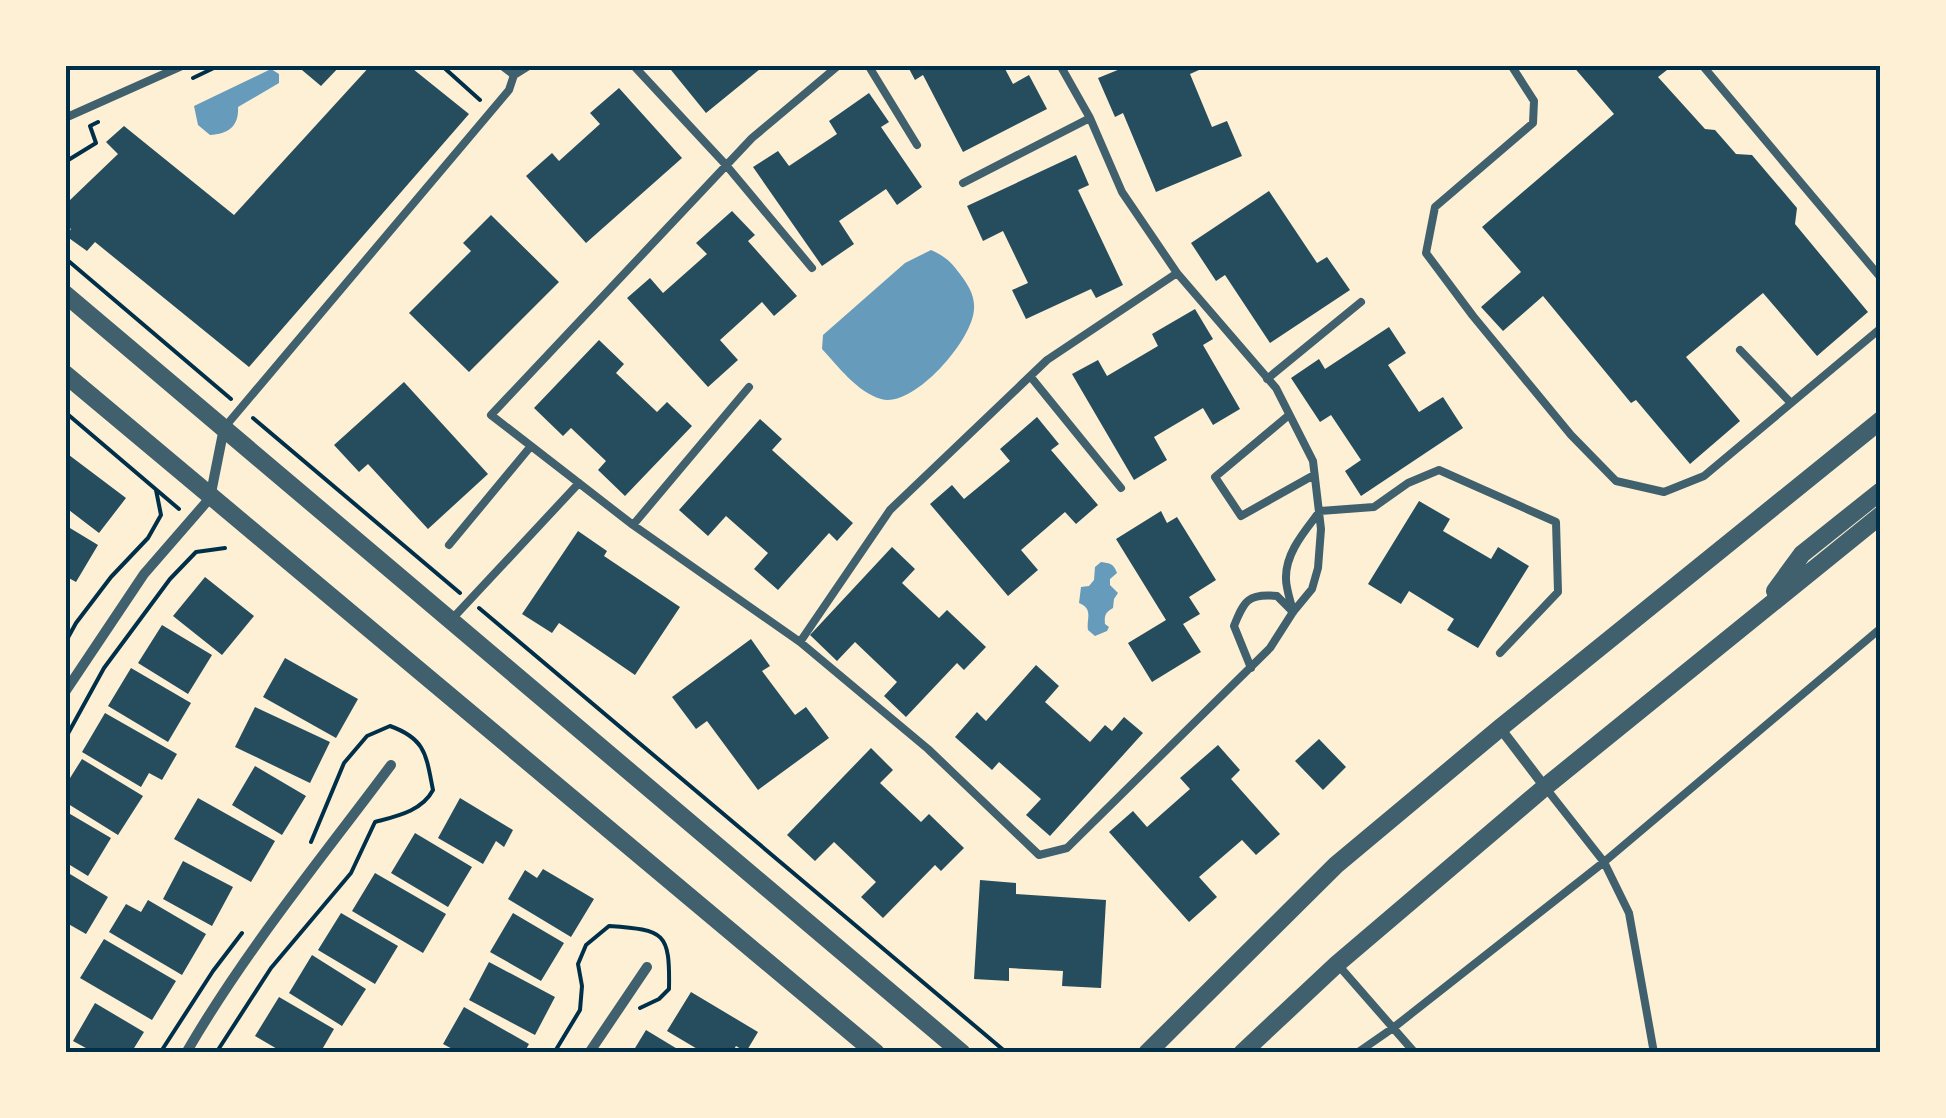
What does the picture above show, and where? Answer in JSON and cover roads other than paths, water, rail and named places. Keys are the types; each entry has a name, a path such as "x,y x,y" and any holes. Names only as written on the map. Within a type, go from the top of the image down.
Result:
{"street":[{"path":"65,294 962,1053"},
{"path":"65,374 876,1053"},
{"path":"1148,1053 1336,865 1881,420"},
{"path":"65,692 144,574 210,498 224,428"},
{"path":"1760,612 1802,554 1881,490"},
{"path":"1242,1053 1337,964 1545,787 1881,515"},
{"path":"1500,728 1545,787"},
{"path":"186,1053 269,928 390,765"},
{"path":"588,1053 647,966"}],"lane":[{"path":"65,118 184,65"},
{"path":"502,65 514,76"},
{"path":"224,428 509,90 514,76 530,65"},
{"path":"633,65 726,165 812,268"},
{"path":"839,65 752,138 491,415 633,525 800,642 928,749 1039,856 1067,848 1270,648 1312,589 1321,548 1312,462 1276,388 1177,273 1122,192 1090,118 1060,65"},
{"path":"868,65 917,145"},
{"path":"1511,65 1534,101 1532,124 1435,207 1426,253 1571,435 1616,481 1664,492 1704,476 1881,328"},
{"path":"1702,65 1881,278"},
{"path":"963,183 1090,118"},
{"path":"800,642 890,510 1047,360 1177,273"},
{"path":"1268,379 1361,302"},
{"path":"1740,350 1791,403"},
{"path":"1030,376 1122,488"},
{"path":"633,525 749,387"},
{"path":"1289,415 1215,477 1241,516 1314,475"},
{"path":"450,546 531,446"},
{"path":"1293,612 1286,577 1296,542 1320,511 1374,508 1408,483 1439,470 1556,522 1558,592 1500,654"},
{"path":"451,620 579,483"},
{"path":"1251,668 1234,626 1243,603 1260,594 1276,596 1293,612"},
{"path":"1357,1053 1604,862 1881,628"},
{"path":"1545,787 1604,862 1629,913 1654,1053"},
{"path":"1337,964 1415,1053"}],"water":[{"path":"271,69 279,74 279,83 238,107 232,128 210,135 198,125 194,106"},
{"path":"931,250 951,263 968,286 974,304 971,322 953,354 924,383 894,399 872,396 822,349 823,335 905,263"},
{"path":"1101,562 1116,570 1110,585 1118,593 1113,608 1105,616 1107,631 1095,636 1088,630 1086,608 1079,603 1081,587 1094,580 1095,567"}]}
